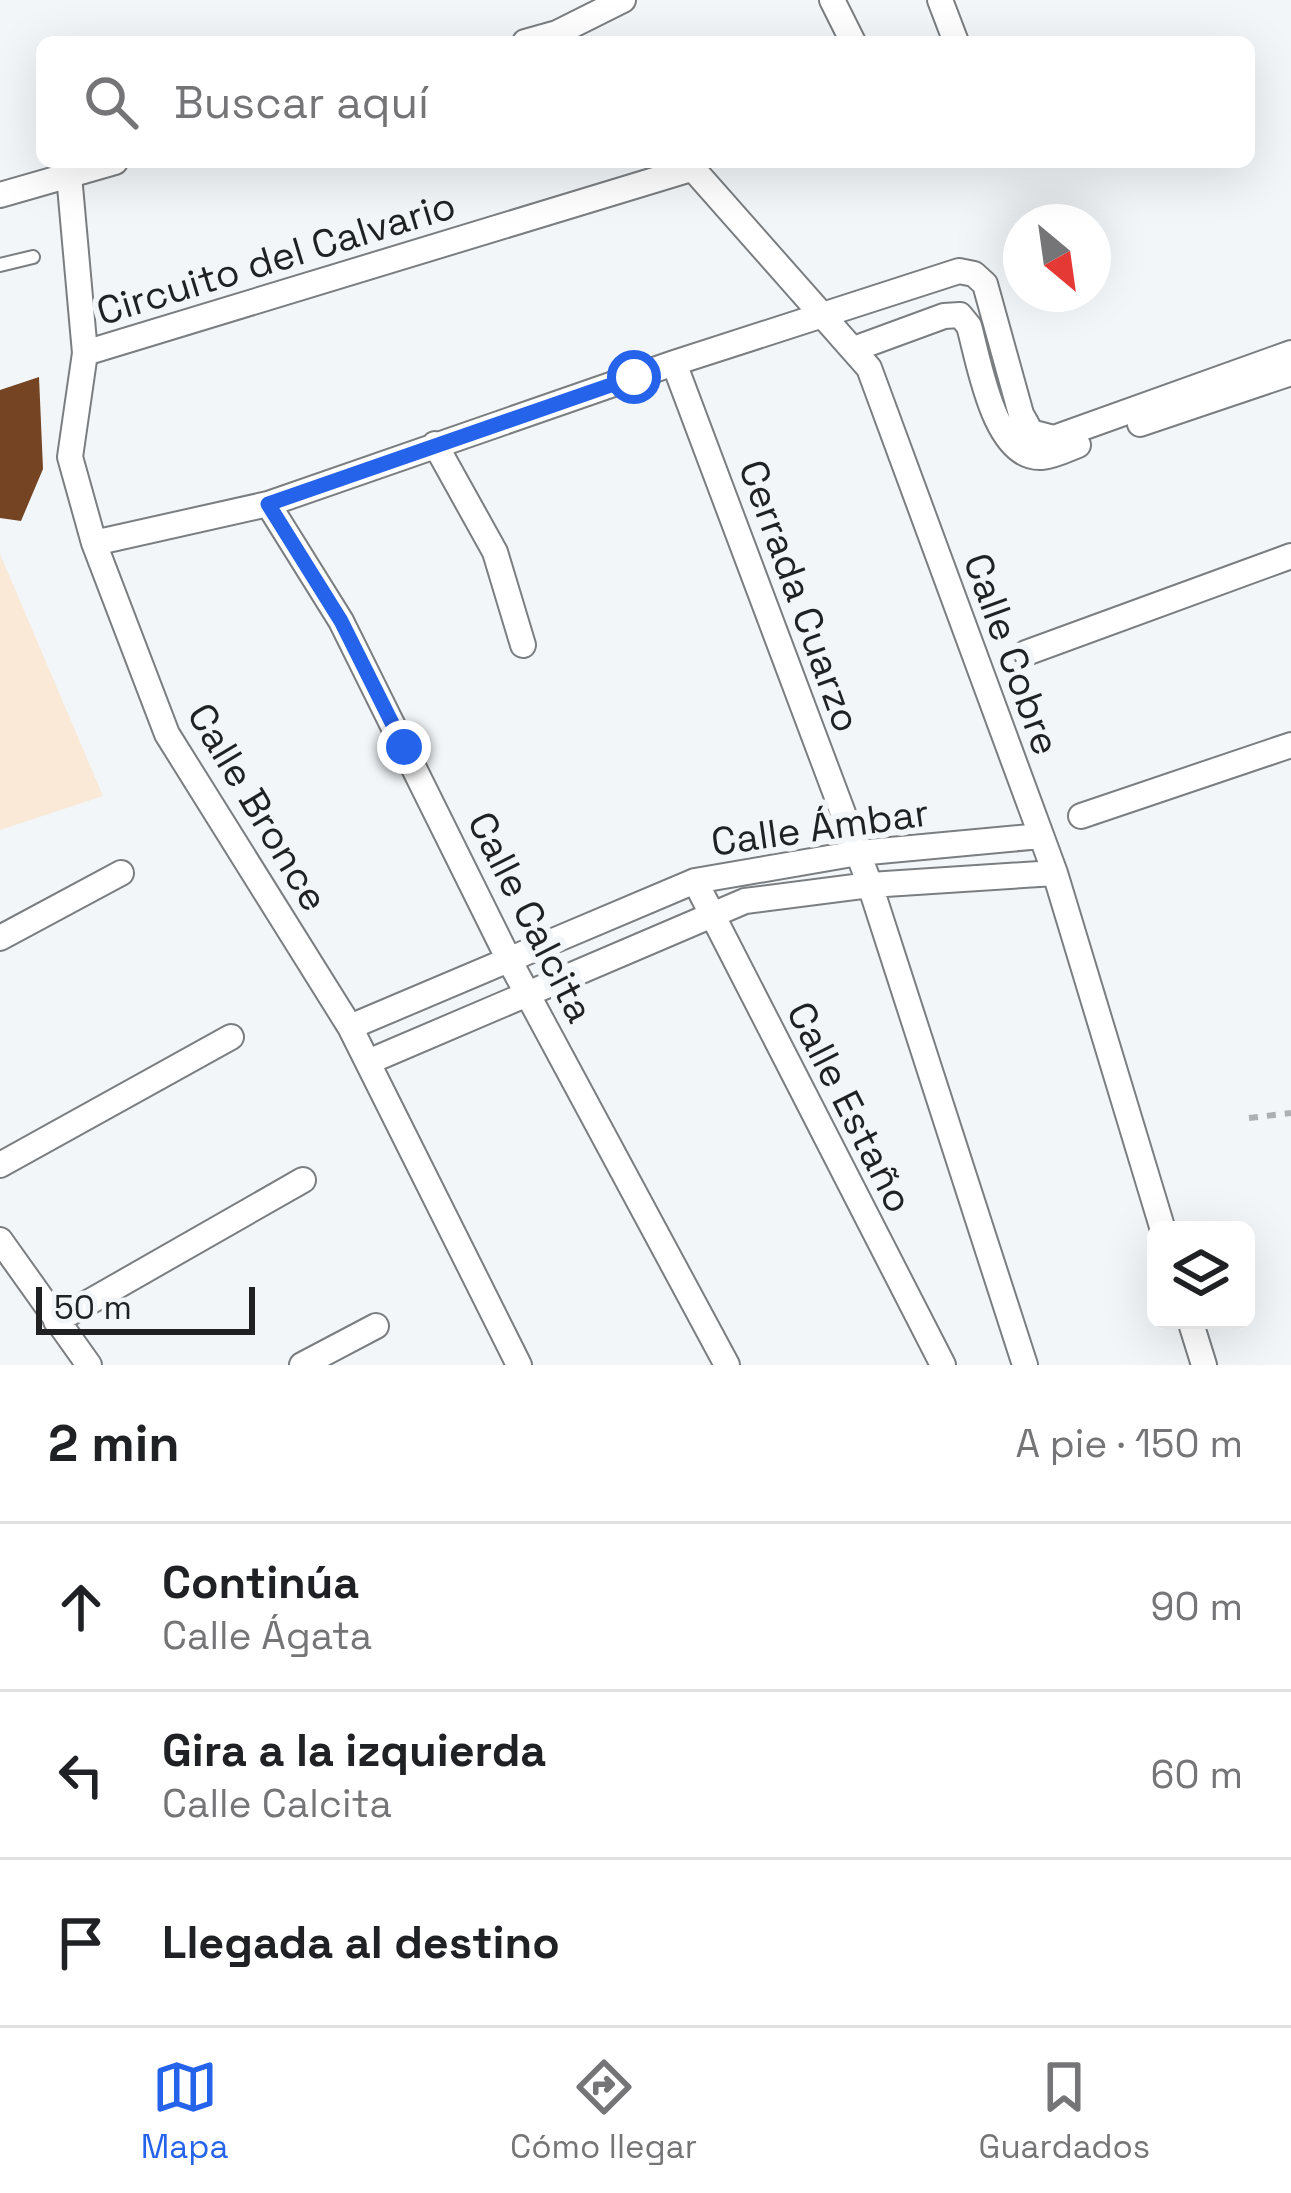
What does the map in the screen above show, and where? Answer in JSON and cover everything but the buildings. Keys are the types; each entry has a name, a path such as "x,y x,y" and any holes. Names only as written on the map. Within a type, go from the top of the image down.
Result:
{"street":[{"path":"564,36 623,0"},
{"path":"832,0 850,36"},
{"path":"940,0 954,36"},
{"path":"0,195 94,168"},
{"name":"Circuito del Calvario","path":"86,353 681,168"},
{"name":"Calle Cobre","path":"694,168 868,368 1055,873 1160,1221"},
{"name":"Calle Bronce","path":"69,175 86,353 70,457 94,543 166,734 350,1028 519,1365"},
{"path":"94,543 268,504 674,363 959,271 974,274 985,284 1022,414 1047,448"},
{"path":"854,349 944,316 960,315 969,326 1001,432 1018,450 1047,448 1291,373"},
{"path":"1047,448 1291,353"},
{"name":"Cerrada Cuarzo","path":"674,363 857,854"},
{"path":"435,444 495,551 523,645"},
{"name":"Calle Calcita","path":"268,504 341,621 508,958 728,1365"},
{"path":"1026,652 1291,556"},
{"path":"1081,816 1291,745"},
{"name":"Calle Ámbar","path":"350,1028 695,881 857,854 1041,836"},
{"name":"Calle Estaño","path":"857,854 1024,1365"},
{"path":"0,938 121,873"},
{"name":"Calle Ámbar","path":"368,1062 745,901 870,885 1055,873"},
{"name":"Calle Estaño","path":"695,881 943,1365"},
{"path":"0,1165 231,1036"},
{"path":"56,1321 303,1180"},
{"path":"0,1240 89,1365"},
{"path":"302,1365 376,1326"},
{"path":"1193,1329 1204,1365"}],"lane":[{"path":"0,265 33,257"}],"path":[{"path":"1249,1118 1291,1113"}],"shaded area":[{"path":"0,554 103,796 0,830"}],"route":[{"path":"404,747 341,621 268,504 634,377"}]}
